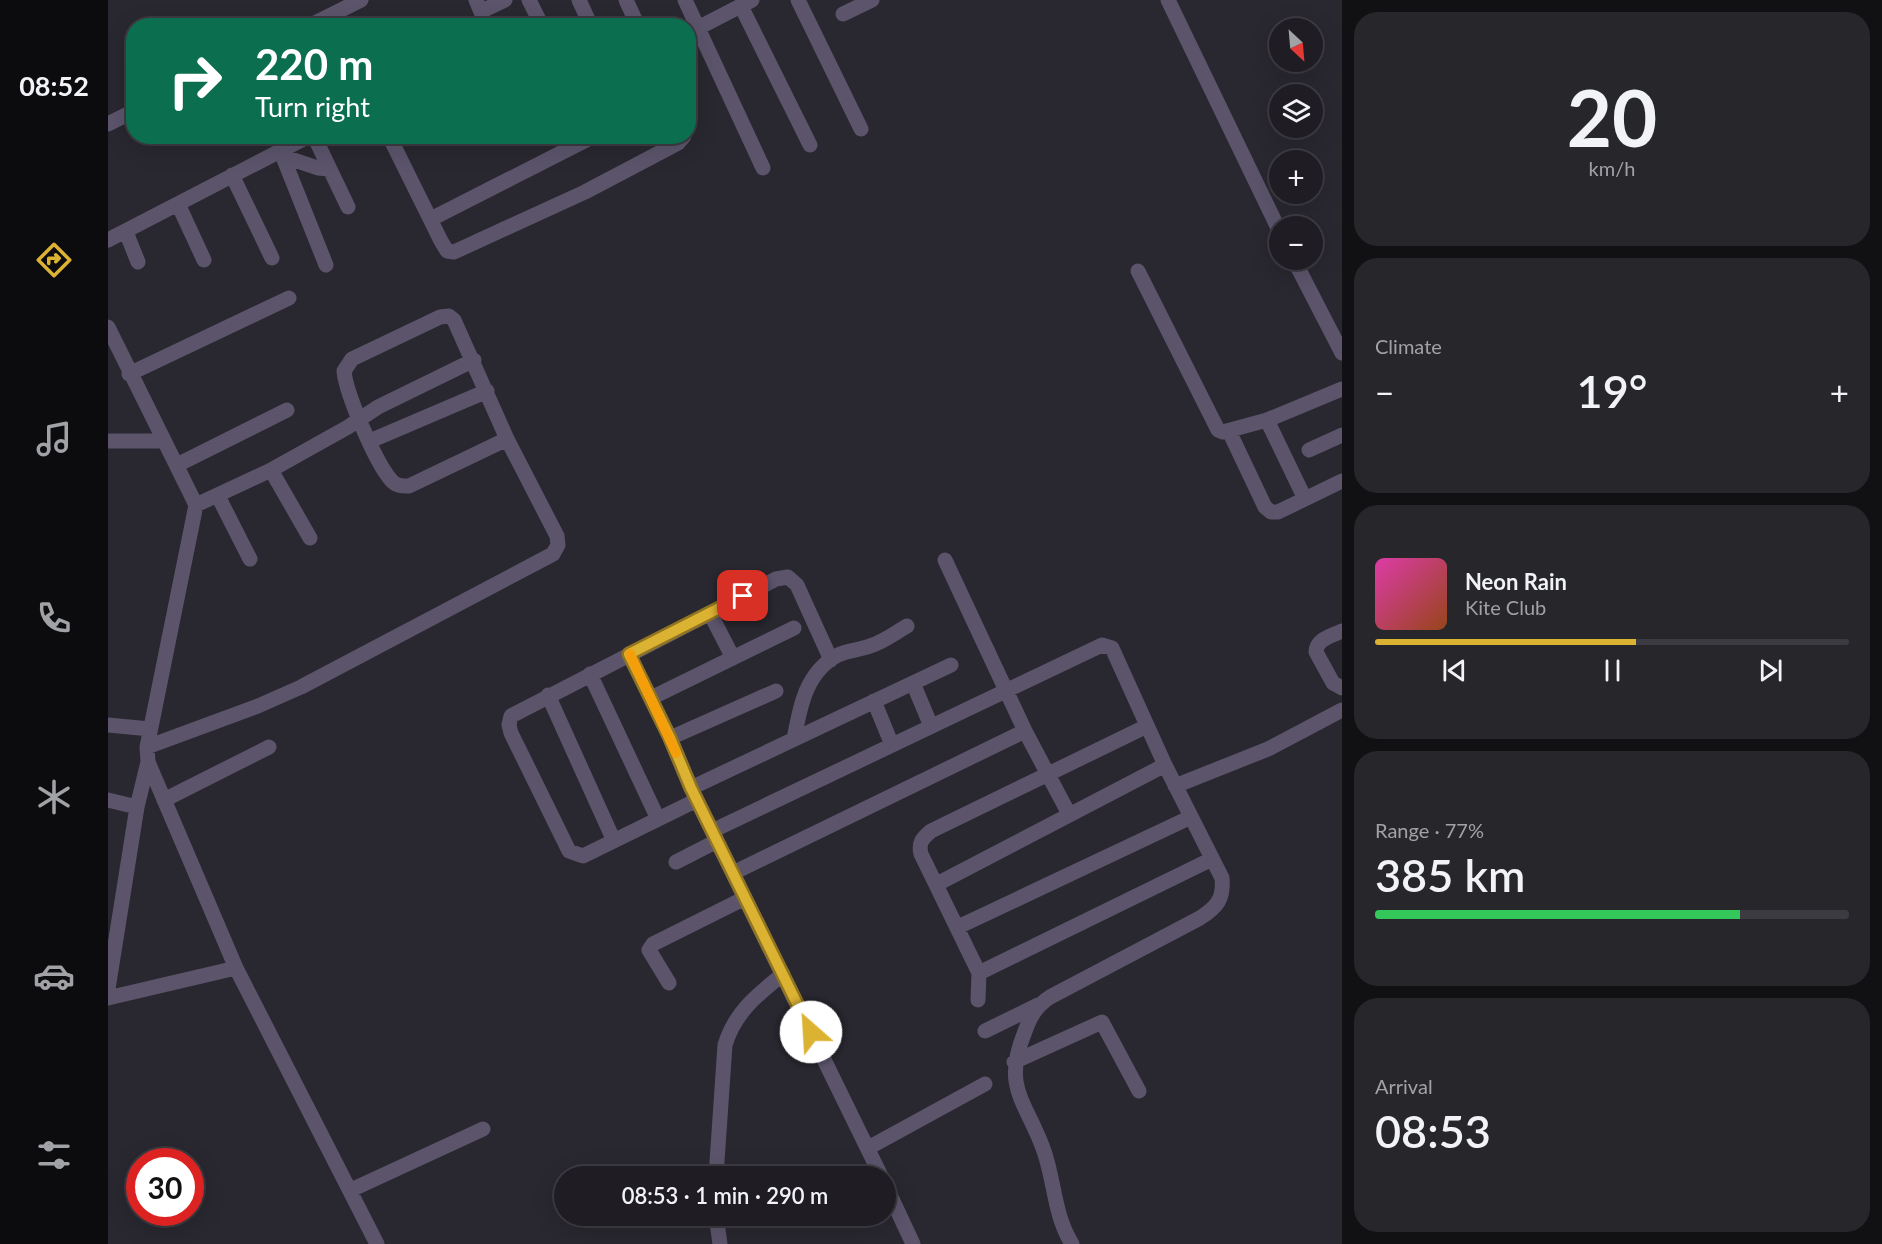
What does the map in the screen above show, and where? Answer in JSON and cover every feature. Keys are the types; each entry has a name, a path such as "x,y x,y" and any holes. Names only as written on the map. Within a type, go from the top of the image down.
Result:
{"street":[{"path":"325,18 361,0"},
{"path":"482,12 505,0"},
{"path":"529,0 538,18"},
{"path":"579,0 587,18"},
{"path":"626,0 634,18"},
{"path":"685,0 692,18"},
{"path":"798,0 861,129"},
{"path":"843,14 872,0"},
{"path":"1168,0 1272,216"},
{"path":"763,168 696,29 747,3 810,146"},
{"path":"108,124 126,115"},
{"path":"108,240 232,175 281,154 289,144"},
{"path":"318,144 348,207"},
{"path":"393,144 447,251 454,252 468,248 585,192 676,144"},
{"path":"431,219 578,144"},
{"path":"281,154 318,168 329,169"},
{"path":"281,154 326,265"},
{"path":"232,175 272,258"},
{"path":"178,204 204,260"},
{"path":"126,232 138,262"},
{"path":"1299,270 1342,353"},
{"path":"1138,271 1218,430 1229,431 1267,420 1342,389"},
{"path":"129,374 289,298"},
{"path":"148,755 301,687 553,554 558,545 557,536 507,439 458,325 449,316 440,317 362,352 352,359 344,371 345,383 370,441 391,480 399,486 408,486 507,439"},
{"path":"108,327 162,441 177,465 196,505 150,729 148,755 137,807 108,989"},
{"path":"196,505 271,470 360,420 378,407 474,360"},
{"path":"370,441 487,391"},
{"path":"177,465 287,410"},
{"path":"1267,420 1305,499"},
{"path":"1229,431 1265,507 1271,512 1278,512 1342,481"},
{"path":"1309,450 1342,435"},
{"path":"108,441 162,441"},
{"path":"271,470 310,538"},
{"path":"218,496 250,559"},
{"path":"945,560 1025,731 1050,774 1069,814"},
{"path":"831,660 797,585 788,577 776,579 511,716 509,724 511,733 569,851 583,856 657,819 694,794 795,739 951,664"},
{"path":"710,613 734,658"},
{"path":"795,739 804,693 812,679 831,660 844,652 878,642 907,626"},
{"path":"651,698 794,628"},
{"path":"1341,693 1316,652 1316,646 1320,641 1342,631"},
{"path":"676,862 715,836 892,745 1102,645 1108,645 1115,654 1175,786 1222,878 1221,899 1214,909 1038,1005 985,1030"},
{"path":"629,654 670,738 694,794 876,1166"},
{"path":"590,674 657,819"},
{"path":"913,683 931,726"},
{"path":"670,738 776,691"},
{"path":"548,696 614,841"},
{"path":"874,701 892,745"},
{"path":"1175,786 1268,748 1342,710"},
{"path":"108,725 150,729"},
{"path":"978,1000 979,973 921,854 919,846 922,839 931,831 1147,726"},
{"path":"733,873 1025,731"},
{"path":"164,800 268,747"},
{"path":"148,755 164,800 236,968 377,1244"},
{"path":"937,884 1165,765"},
{"path":"108,800 137,807"},
{"path":"958,927 1191,818"},
{"path":"979,973 1212,859"},
{"path":"669,983 651,956 650,950 653,944 745,898"},
{"path":"108,998 236,968"},
{"path":"717,1166 725,1044 731,1024 749,1003 783,974"},
{"path":"1038,1005 1030,1017 1014,1062 1016,1087 1044,1151 1058,1214 1071,1244"},
{"path":"1014,1062 1102,1022 1139,1091"},
{"path":"868,1148 985,1084"},
{"path":"351,1190 483,1129"},
{"path":"896,1208 913,1244"},
{"path":"718,1226 720,1244"}],"slow traffic":[{"path":"630,654 676,753"}],"route":[{"path":"743,596 629,654 670,738 691,788 811,1032"}]}
